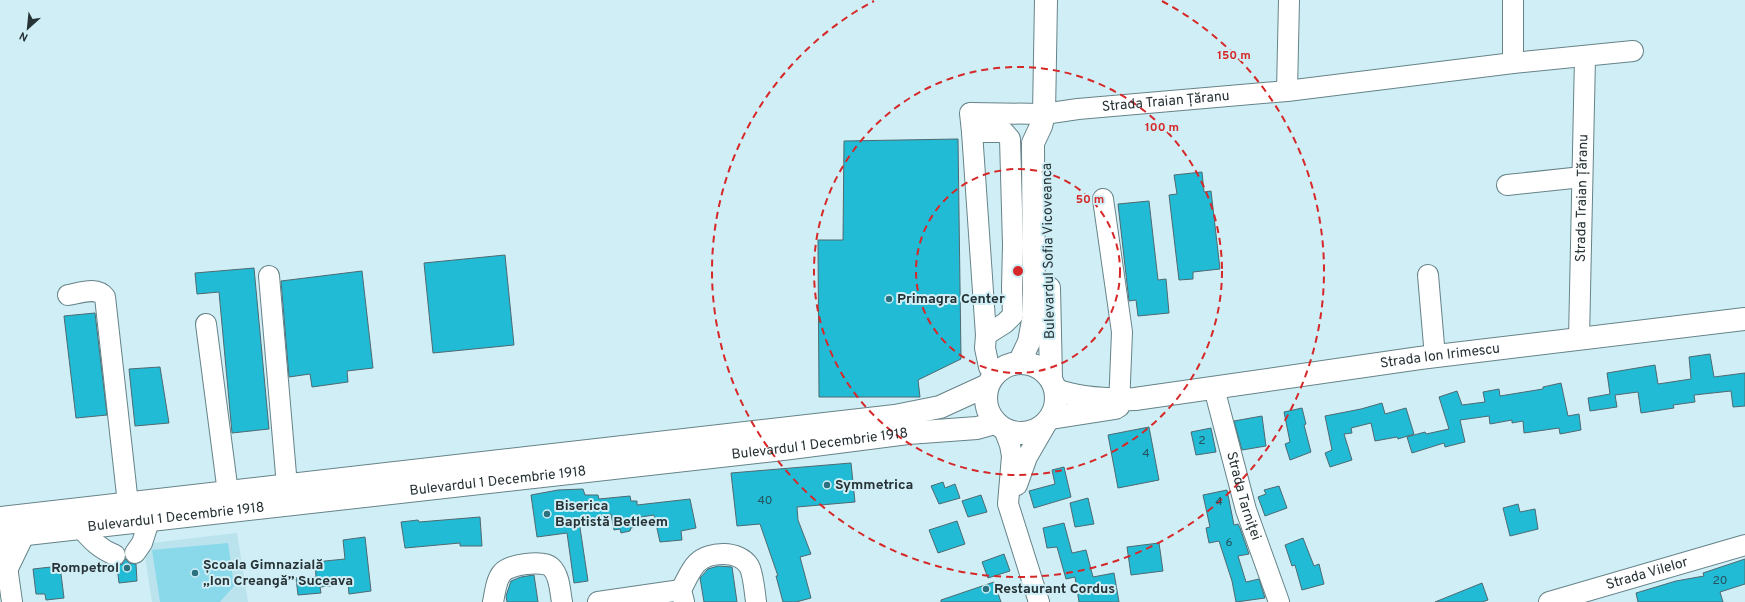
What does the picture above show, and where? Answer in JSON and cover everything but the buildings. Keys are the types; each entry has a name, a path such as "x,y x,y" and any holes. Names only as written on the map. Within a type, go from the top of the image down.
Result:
{"main road":[{"name":"Bulevardul Sofia Vicoveanca","path":"1046,0 1042,120 1048,142 1053,384"},
{"name":"Bulevardul Sofia Vicoveanca","path":"1003,372 1029,342 1034,315 1033,143 1042,120"},
{"name":"Strada Ion Irimescu","path":"1048,422 1124,402 1214,388 1435,356 1745,319"},
{"path":"1031,364 1042,370 1053,384 1057,400 1055,410 1048,422 1034,432 1024,434 1013,433 1000,426 990,415 986,405 986,395 1003,372 1031,364"},
{"name":"Bulevardul 1 Decembrie 1918","path":"5,529 128,504 895,416 940,407 1003,372"},
{"name":"Strada Ion Irimescu","path":"1053,384 1068,394 1124,402"},
{"name":"Bulevardul 1 Decembrie 1918","path":"5,529 81,528 150,521 783,449 908,433 1000,426"},
{"path":"5,529 7,568"}],"street":[{"path":"1287,91 1289,0"},
{"path":"1513,0 1513,63"},
{"name":"Strada Traian Țăranu","path":"972,132 970,113 1042,120 1078,109 1287,91 1513,63 1633,51"},
{"name":"Strada Traian Țăranu","path":"1579,338 1585,57"},
{"path":"986,335 1005,323 1013,315 1010,139 1004,132 972,132 986,335 985,348 989,367 1003,372"},
{"path":"1507,185 1582,177"},
{"path":"1103,198 1122,332 1124,402"},
{"path":"1428,274 1435,356"},
{"path":"269,276 287,486"},
{"path":"68,295 96,290 102,292 105,297 128,504"},
{"path":"206,324 228,493"},
{"name":"Strada Tarniței","path":"1214,388 1246,510 1279,602"},
{"path":"1013,521 1014,499 1019,475 1048,422"},
{"path":"1000,426 1010,445 1012,456 1008,504 1039,602"},
{"path":"81,528 96,546 105,551 125,554 142,543 150,521"},
{"name":"Strada Vilelor","path":"1549,602 1745,545"},
{"path":"598,602 683,596 696,564 704,557 728,554 737,556 745,561 750,567 756,602"},
{"path":"493,602 499,578 508,568 514,566 544,564 551,567 555,572 562,602"},
{"path":"7,568 12,602"}],"shaded area":[{"name":"Școala Gimnazială „Ion Creangă” Suceava","path":"237,533 248,602 152,602 143,544"},
{"name":"Școala Gimnazială „Ion Creangă” Suceava","path":"228,543 234,586 220,602 160,602 152,550"}],"place":[{"name":"Primagra Center","path":"889,299"},
{"name":"Symmetrica","path":"827,485"},
{"name":"Biserica Baptistă Betleem","path":"547,514"},
{"name":"Rompetrol","path":"127,568"},
{"name":"Școala Gimnazială „Ion Creangă” Suceava","path":"195,573"},
{"name":"Restaurant Cordus","path":"986,589"}]}
